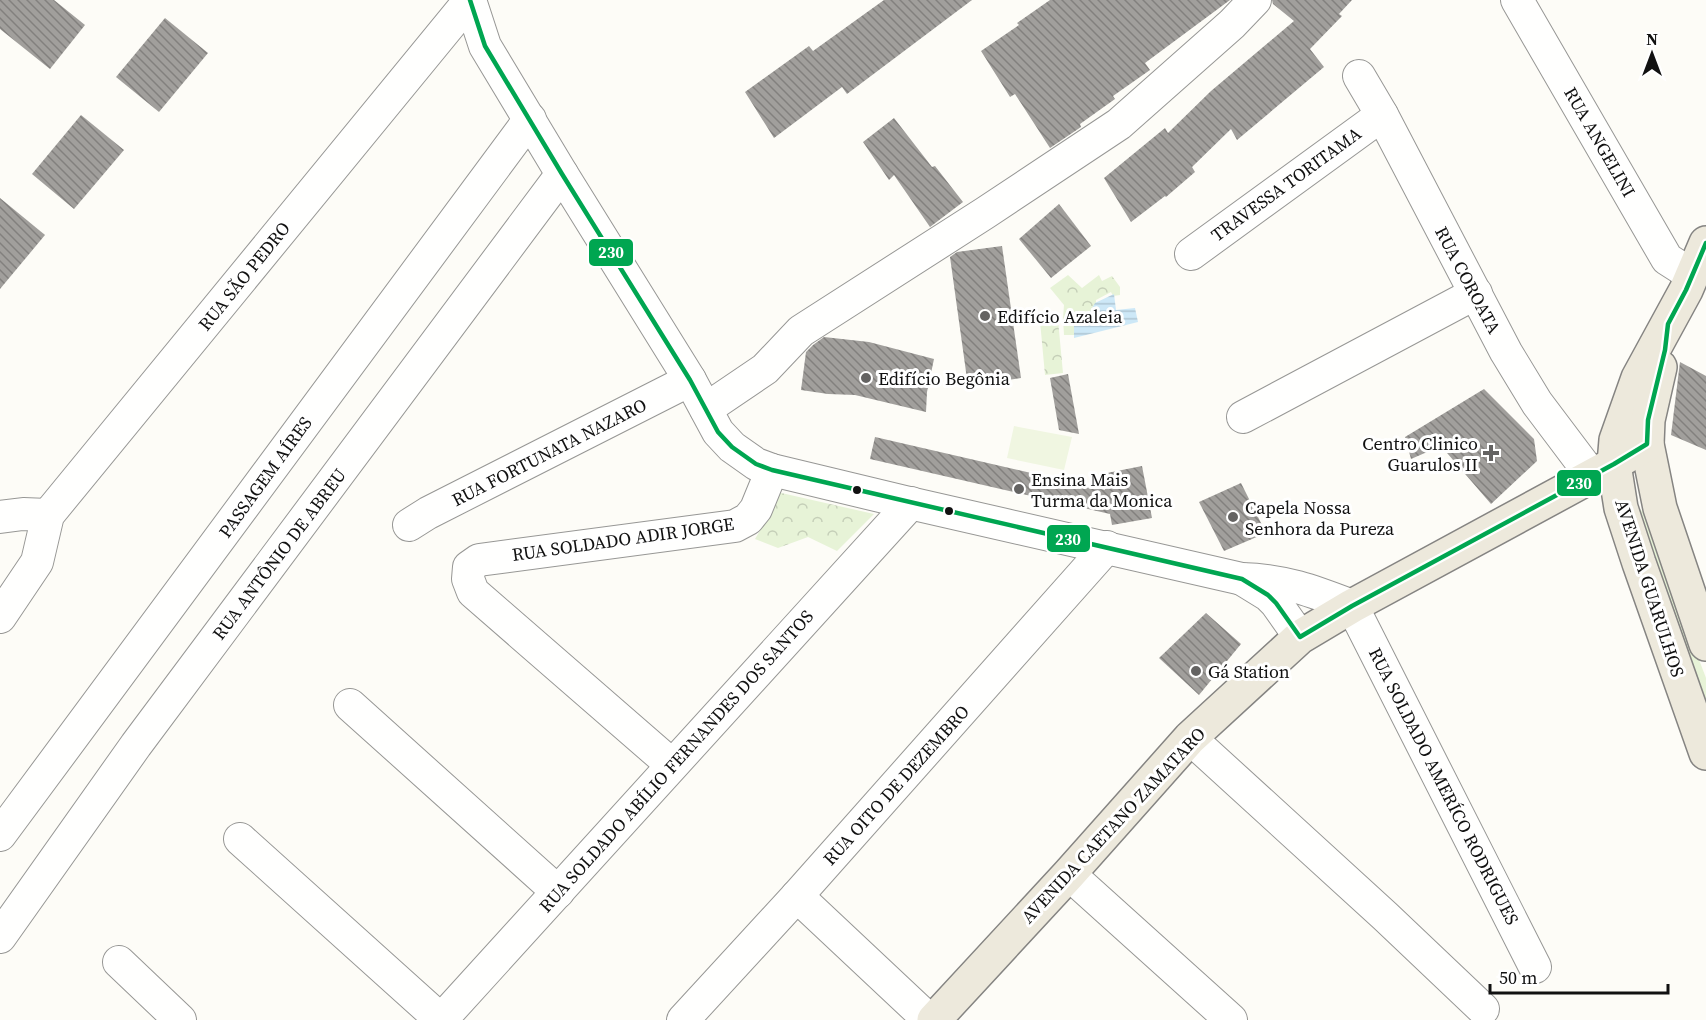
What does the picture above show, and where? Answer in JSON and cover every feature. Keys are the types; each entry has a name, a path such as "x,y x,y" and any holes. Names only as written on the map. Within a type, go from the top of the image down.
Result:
{"main road":[{"name":"AVENIDA GUARULHOS","path":"1706,243 1668,324 1638,378 1603,470 1621,508 1706,753"},
{"name":"AVENIDA GUARULHOS","path":"1668,324 1665,350 1648,420 1647,444 1660,508 1701,601 1706,644"},
{"name":"AVENIDA CAETANO ZAMATARO","path":"934,1020 1191,738 1300,637 1352,606 1647,444"}],"street":[{"path":"470,0 485,46 690,380 718,432 732,447 756,464 772,470 911,503 1242,579 1267,579 1292,585 1352,606"},
{"name":"RUA SÃO PEDRO","path":"48,515 470,0"},
{"path":"705,409 765,369 801,331 1119,124 1232,24 1255,0"},
{"name":"RUA ANGELINI","path":"1517,0 1667,259 1692,275"},
{"name":"RUA COROATA","path":"1359,76 1382,114 1506,352 1537,403 1603,470"},
{"name":"TRAVESSA TORITAMA","path":"1191,254 1382,114"},
{"name":"PASSAGEM AÍRES","path":"0,835 530,119"},
{"name":"RUA ANTÔNIO DE ABREU","path":"0,937 136,745 562,174"},
{"path":"1243,417 1476,293"},
{"name":"RUA FORTUNATA NAZARO","path":"409,525 428,513 690,380"},
{"name":"RUA SOLDADO ADIR JORGE","path":"672,765 473,592 468,579 469,567 479,560 735,526 748,519 756,509 772,470"},
{"name":"RUA SOLDADO ABÍLIO FERNANDES DOS SANTOS","path":"441,1020 911,503"},
{"path":"0,517 23,514 48,515 37,562 0,617"},
{"name":"RUA OITO DE DEZEMBRO","path":"683,1020 797,896 1107,547"},
{"path":"1242,579 1268,595 1300,637"},
{"name":"RUA SOLDADO AMERÍCO RODRIGUES","path":"1352,606 1535,967"},
{"path":"350,705 558,892"},
{"path":"1191,738 1483,1009"},
{"path":"240,838 441,1020"},
{"path":"1069,874 1231,1020"},
{"path":"797,896 929,1020"},
{"path":"119,962 166,1015"}],"green space":[{"path":"1068,275 1082,288 1099,275 1102,281 1112,276 1120,287 1120,295 1113,296 1111,292 1096,300 1096,305 1075,335 1064,335 1064,305 1050,288"},
{"path":"1058,320 1063,373 1045,375 1040,321"},
{"path":"1014,426 1072,437 1064,470 1007,458"},
{"path":"777,492 874,514 837,551 808,537 778,548 755,539 768,517"},
{"path":"1636,509 1643,512 1706,678 1706,707"}],"water":[{"path":"1114,294 1116,310 1135,308 1138,322 1074,338 1074,323 1087,317 1095,303"}],"building":[{"path":"0,0 54,0 85,25 50,69 0,29"},
{"path":"884,0 972,0 847,94 842,87 774,138 745,92 809,46 813,51"},
{"path":"1050,0 1230,0 1145,63 1150,70 1113,96 1115,99 1080,124 1081,127 1050,148 1015,94 1010,97 981,51"},
{"path":"1272,0 1352,0 1339,14 1342,16 1310,49 1324,67 1237,140 1231,129 1192,167 1195,172 1166,197 1131,222 1104,178 1165,128 1168,133 1211,91 1294,21 1273,4"},
{"path":"165,18 208,53 159,112 116,77"},
{"path":"81,115 124,150 74,209 32,174"},
{"path":"894,118 963,202 930,227 894,175 889,180 863,142"},
{"path":"0,198 45,235 0,289"},
{"path":"1059,204 1091,246 1051,278 1019,239"},
{"name":"Edifício Azaleia","path":"1002,246 1021,378 968,386 950,257 957,252"},
{"name":"Edifício Begônia","path":"824,337 869,342 934,359 927,392 926,412 855,395 801,390 806,352"},
{"path":"1680,362 1706,376 1706,450 1671,435"},
{"path":"1068,374 1079,434 1059,430 1050,378"},
{"name":"Centro Clinico Guarulos II","path":"1484,389 1534,439 1537,461 1491,504 1441,446 1411,459 1405,437"},
{"path":"875,437 1105,490 1102,474 1142,466 1152,518 1112,525 1110,514 870,459"},
{"name":"Capela Nossa Senhora da Pureza","path":"1241,483 1266,533 1224,551 1199,502"},
{"name":"Gá Station","path":"1206,613 1241,644 1199,695 1159,658"}],"transit line":[{"name":"230","path":"470,0 485,46 690,380 718,432 732,447 756,464 772,470 1242,579 1268,595 1300,637 1352,606 1647,444 1648,420 1665,350 1668,324 1686,290 1706,243"}],"place":[{"name":"Edifício Azaleia","path":"985,316"},
{"name":"Edifício Begônia","path":"866,378"},
{"name":"Centro Clinico Guarulos II","path":"1491,453"},
{"name":"Ensina Mais Turma da Monica","path":"1019,489"},
{"name":"Capela Nossa Senhora da Pureza","path":"1233,517"},
{"name":"Gá Station","path":"1196,671"}]}
